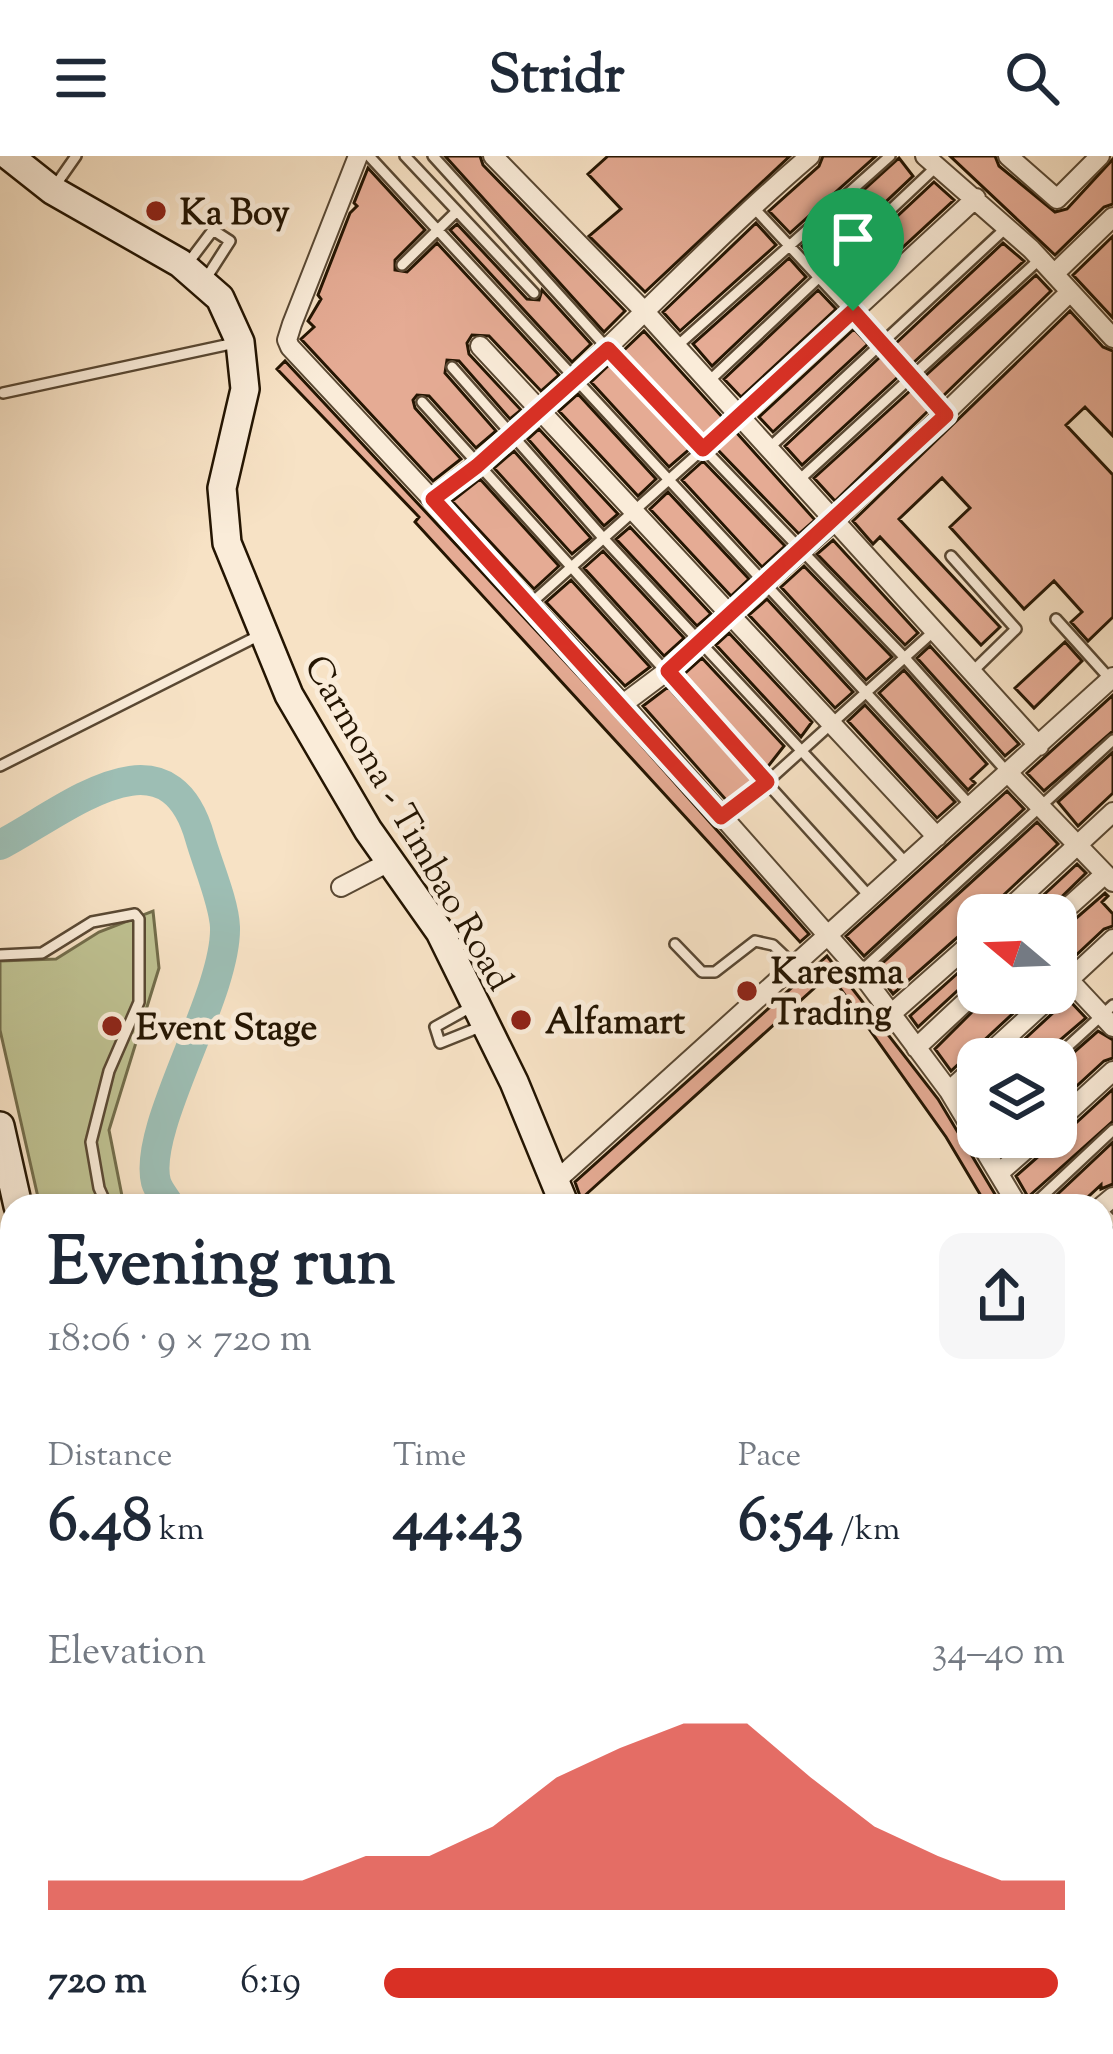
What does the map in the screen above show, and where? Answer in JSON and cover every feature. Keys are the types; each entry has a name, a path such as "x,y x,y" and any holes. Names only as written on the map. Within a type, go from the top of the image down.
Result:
{"main road":[{"name":"Carmona - Timbao Road","path":"8,156 52,190 194,275 220,298 240,342 245,389 222,488 227,543 289,695 368,830 440,932 561,1193"},
{"path":"0,1126 15,1194"}],"street":[{"path":"358,156 287,340 622,704 860,972 957,1102"},
{"path":"493,156 646,314 1039,746"},
{"path":"433,499 542,409 646,314 752,206 811,156"},
{"path":"1008,156 1058,199 1100,156"},
{"path":"931,161 1007,227 1113,338"},
{"path":"740,416 976,199"},
{"path":"1047,267 1113,217"},
{"path":"622,704 668,671 835,520 1070,292"},
{"path":"480,346 937,837"},
{"path":"561,1193 793,964 1112,678"},
{"path":"1008,773 1109,878 1077,903"},
{"path":"1025,894 1113,812"},
{"path":"341,887 393,860"},
{"path":"1077,972 1113,939"},
{"path":"891,1014 957,956"},
{"path":"1077,998 1110,1016"},
{"path":"916,1048 957,1010"},
{"path":"1007,1038 1032,1014"},
{"path":"1077,1104 1113,1071"},
{"path":"949,1091 957,1084"},
{"path":"991,1158 1011,1194"},
{"path":"999,1173 1016,1158"}],"lane":[{"path":"52,190 76,156"},
{"path":"369,156 971,806"},
{"path":"405,156 534,292"},
{"path":"433,156 1008,773"},
{"path":"676,347 890,156"},
{"path":"708,382 931,161"},
{"path":"752,206 946,415"},
{"path":"402,265 456,212"},
{"path":"769,448 1007,227"},
{"path":"213,230 230,241 194,275 213,230"},
{"path":"798,481 912,376 1047,267"},
{"path":"3,392 240,342"},
{"path":"452,367 605,540 907,864"},
{"path":"422,402 871,897"},
{"path":"529,605 740,416"},
{"path":"952,556 1015,624 1013,634 972,671"},
{"path":"1056,619 1112,678"},
{"path":"721,817 767,782 935,631"},
{"path":"0,766 262,634"},
{"path":"860,972 1113,740"},
{"path":"0,955 43,953 100,919 138,916 142,942 139,1002 109,1071 91,1142 102,1194"},
{"path":"674,944 710,974 755,941 773,945 793,964"},
{"path":"481,1014 440,1043 435,1027 481,1014"},
{"path":"1077,1041 1110,1016"},
{"path":"1045,1194 1113,1130"}],"green space":[{"path":"153,911 159,968 109,1130 122,1194 37,1194 0,1030 0,961 56,959 99,932"}],"building":[{"path":"445,156 480,156 483,165 625,311 604,332"},
{"path":"608,156 790,156 645,292 589,236 621,209 588,174"},
{"path":"823,156 876,156 790,233 769,211 819,166"},
{"path":"950,156 995,156 999,166 1055,212 1067,209 1113,159 1113,204 1104,207 1055,255"},
{"path":"899,158 913,176 819,265 802,246"},
{"path":"368,168 425,230 395,260 395,270 407,272 437,243 559,375 541,391 489,336 472,335 467,343 469,354 521,410 510,419 459,361 447,360 445,373 496,431 476,448 429,396 417,395 415,408 461,459 433,481 301,339 314,327 308,321 321,299 318,295 350,213 357,206 354,203"},
{"path":"934,182 954,200 849,297 831,278"},
{"path":"756,223 776,245 680,331 663,312"},
{"path":"457,224 527,299 539,300 542,290 591,344 572,362 450,230"},
{"path":"1113,236 1113,318 1073,275"},
{"path":"1003,243 1024,261 912,364 894,345"},
{"path":"789,258 806,277 712,366 693,344"},
{"path":"1036,275 1051,291 942,397 924,377"},
{"path":"818,290 836,309 741,397 724,379"},
{"path":"1070,311 1103,347 1113,351 1113,436 1085,407 1066,425 1113,475 1113,617 1088,641 1071,622 1082,612 1054,581 1024,609 950,527 970,508 942,478 899,519 1000,627 981,645 880,537 873,544 853,521"},
{"path":"854,329 868,344 773,432 759,417"},
{"path":"644,331 724,419 704,436 623,351"},
{"path":"880,357 899,376 802,465 785,446"},
{"path":"285,361 613,713 809,934 800,942 415,522 419,517 277,369"},
{"path":"610,364 691,448 669,467 591,382"},
{"path":"911,390 930,409 835,501 814,478"},
{"path":"578,394 656,479 638,496 559,411"},
{"path":"539,429 618,514 604,526 528,439"},
{"path":"736,432 815,520 799,534 717,449"},
{"path":"514,451 591,538 572,554 494,468"},
{"path":"703,461 785,546 762,567 682,480"},
{"path":"480,479 559,566 534,589 452,501"},
{"path":"668,492 749,579 731,596 650,509"},
{"path":"630,527 711,614 697,626 616,539"},
{"path":"833,540 918,633 905,645 817,554"},
{"path":"603,551 684,638 664,656 584,568"},
{"path":"804,566 892,657 866,680 781,587"},
{"path":"571,580 650,667 625,686 546,602"},
{"path":"767,599 853,692 835,708 749,615"},
{"path":"729,633 812,722 801,737 716,645"},
{"path":"1065,642 1082,661 1034,708 1015,688"},
{"path":"930,646 1019,744 1005,756 917,658"},
{"path":"702,658 784,746 766,769 682,676"},
{"path":"904,670 987,764 971,779 975,783 968,790 879,693"},
{"path":"668,687 753,781 727,801 643,706"},
{"path":"1113,695 1113,731 1044,791 1027,773"},
{"path":"865,705 955,802 937,818 848,721"},
{"path":"1113,752 1113,793 1078,826 1058,802"},
{"path":"1007,791 1024,809 864,956 846,936"},
{"path":"1037,822 1058,844 1005,894 958,894"},
{"path":"1077,864 1086,873 1064,894 1045,894"},
{"path":"1105,893 1108,896 1102,902 1113,914 1113,926 1077,954 1077,918"},
{"path":"957,895 957,938 893,994 875,970"},
{"path":"827,956 938,1099 957,1131 957,1156 830,974 587,1194 579,1194 575,1182"},
{"path":"957,974 957,991 918,1027 910,1016"},
{"path":"1077,1008 1086,1018 1063,1038 1026,1038 1052,1014 1077,1014"},
{"path":"970,1014 1012,1014 987,1038 957,1038 957,1065 951,1071 935,1049"},
{"path":"1098,1031 1113,1040 1113,1058 1077,1086 1077,1050"},
{"path":"1113,1089 1113,1121 1077,1153 1077,1122"},
{"path":"1113,1142 1113,1184 1101,1189 1101,1185 1091,1194 1058,1194"},
{"path":"958,1158 973,1158 995,1194 980,1194"},
{"path":"1036,1158 1072,1158 1031,1194 1026,1194 1016,1176"}],"waterway":[{"path":"0,845 112,785 139,780 164,785 185,803 215,882 225,927 213,988 161,1129 155,1158 162,1194"}],"place":[{"name":"Ka Boy","path":"156,211"},
{"name":"Karesma Trading","path":"747,991"},
{"name":"Alfamart","path":"521,1020"},
{"name":"Event Stage","path":"112,1026"}],"route":[{"path":"853,311 946,415 668,671 767,782 721,817 433,499 608,349 703,449 853,311"}]}
